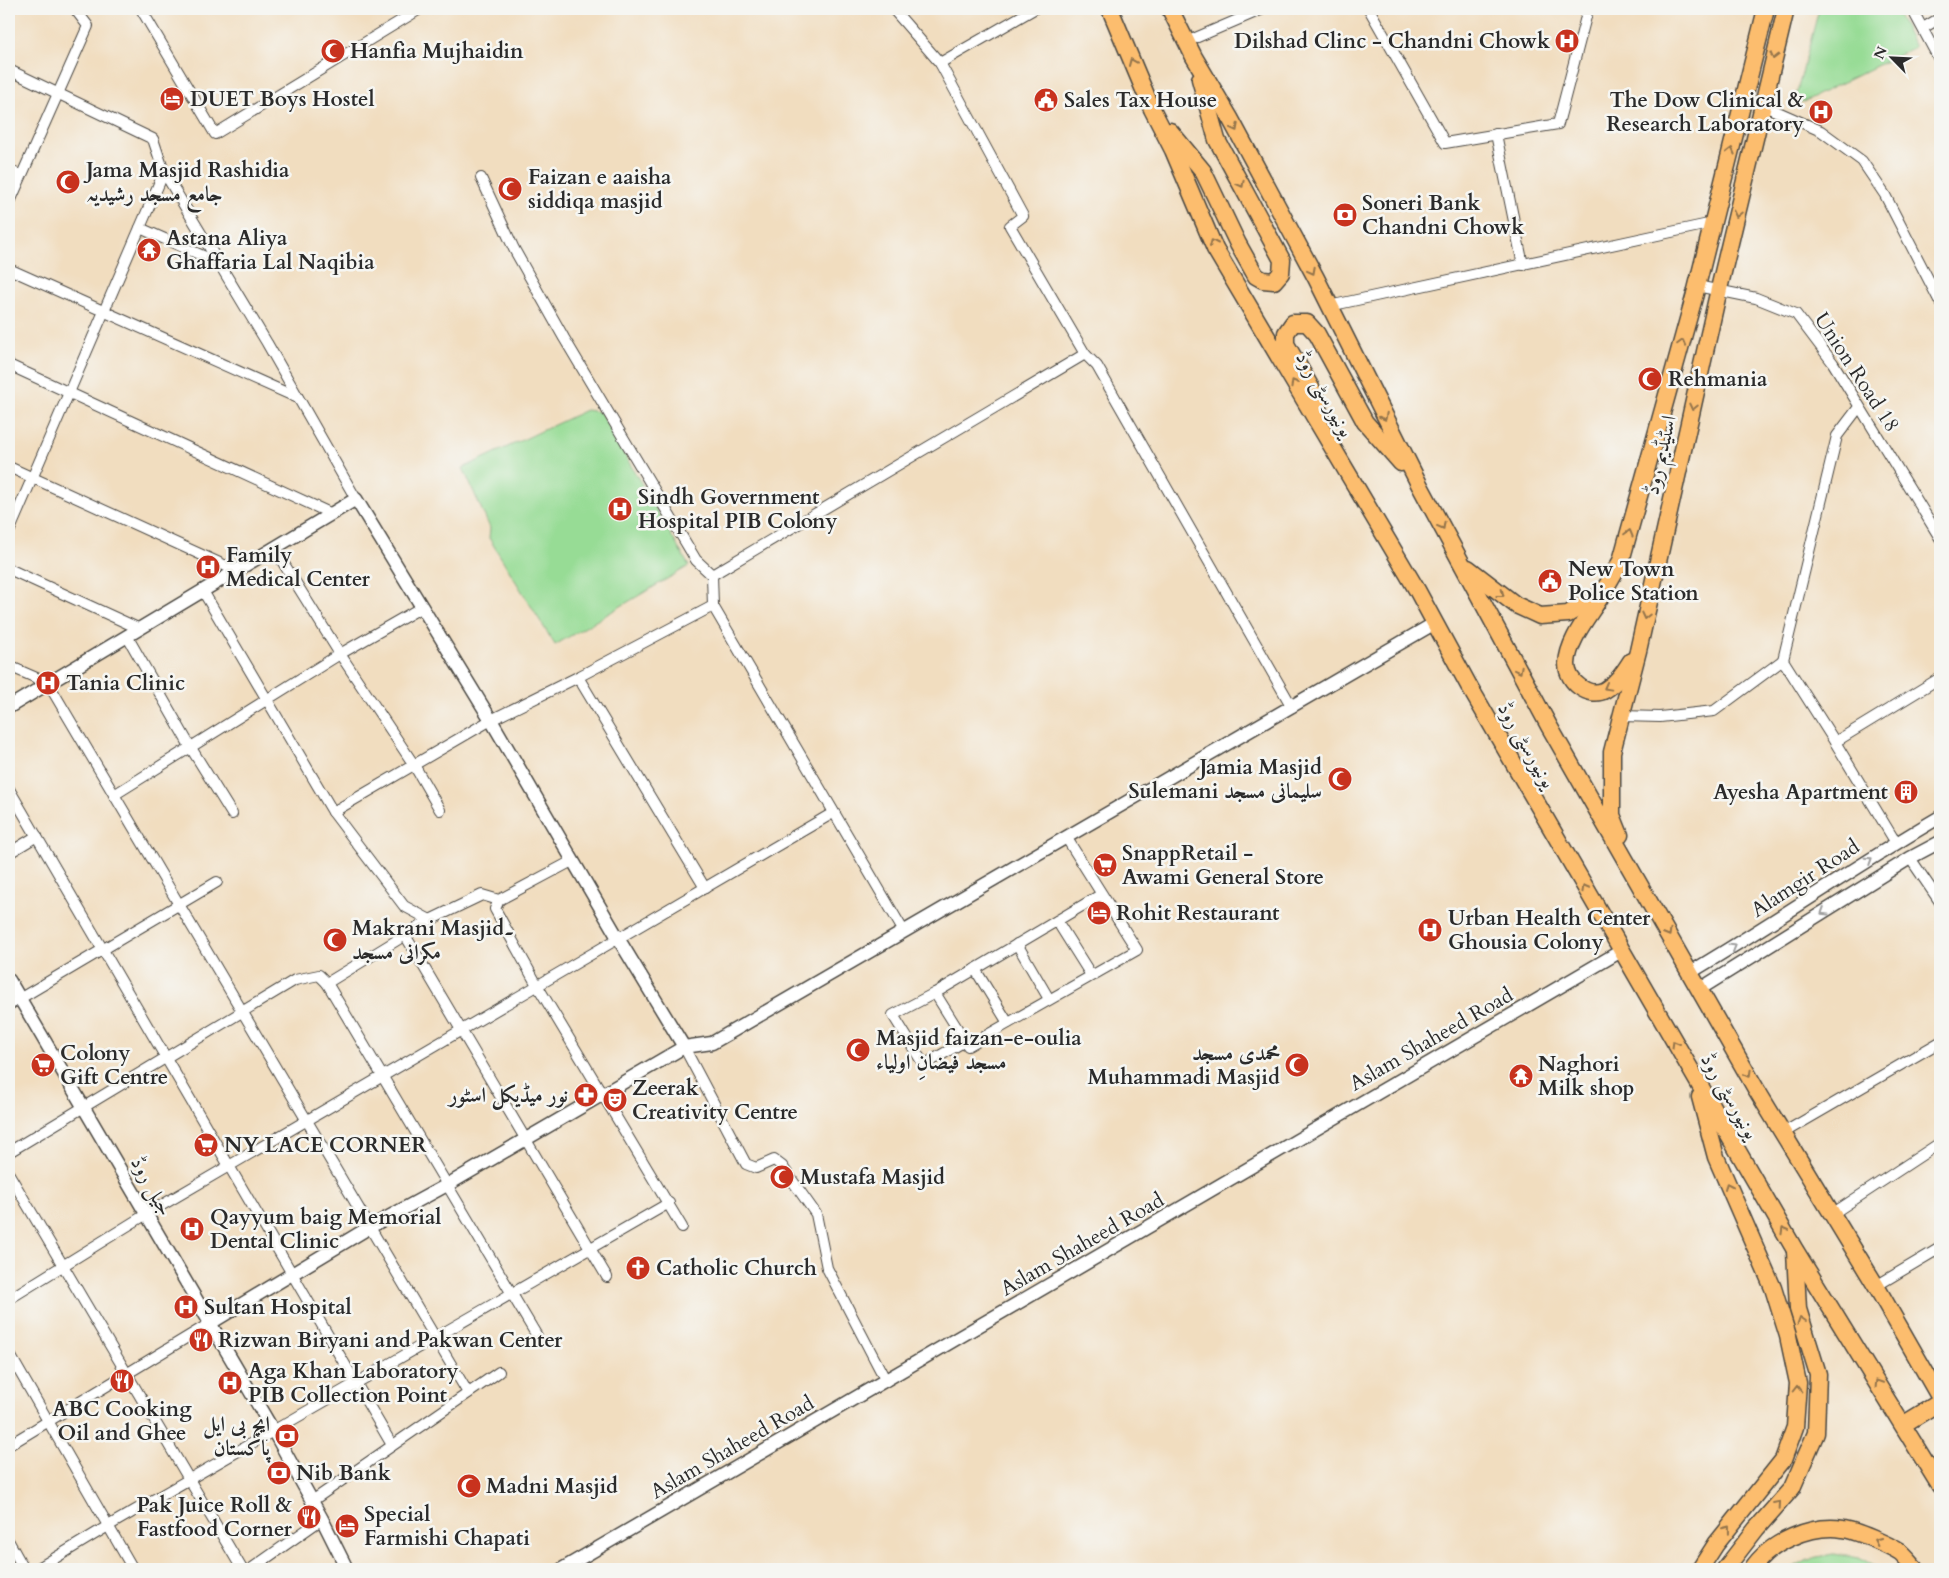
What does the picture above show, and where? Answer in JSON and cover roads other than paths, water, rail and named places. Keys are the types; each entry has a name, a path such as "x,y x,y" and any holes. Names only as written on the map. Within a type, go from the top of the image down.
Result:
{"main road":[{"name":"یونیورسٹی روڈ","path":"1110,9 1152,109 1173,150 1215,249 1417,590 1469,686 1795,1250 1904,1424 1940,1486"},
{"name":"یونیورسٹی روڈ","path":"1170,9 1194,57 1230,118 1316,278 1418,484 1549,726 1783,1133 1876,1286 1940,1400"},
{"name":"اسٹیڈیم روڈ","path":"1462,564 1516,605 1540,616 1568,614 1602,594 1622,561 1697,286 1766,9"},
{"name":"اسٹیڈیم روڈ","path":"1637,881 1612,815 1612,752 1638,651 1719,289 1786,9"},
{"path":"1152,109 1203,171 1238,244 1256,276 1263,280 1274,281 1282,273 1282,260 1217,140 1194,57"},
{"path":"1327,441 1314,393 1286,344 1286,333 1293,323 1307,323 1317,334 1365,422 1418,484"},
{"path":"1602,594 1574,640 1567,661 1569,676 1581,688 1596,692 1604,691 1619,680 1638,651"},
{"path":"1694,1076 1716,1157 1773,1288 1788,1336 1798,1384 1795,1427 1783,1460 1716,1544 1700,1569"},
{"path":"1725,1569 1756,1529 1792,1488 1816,1433 1818,1374 1798,1309 1795,1250"},
{"path":"1904,1424 1940,1400"},
{"path":"1752,1569 1758,1560 1783,1542 1808,1530 1843,1528 1870,1538 1900,1553 1916,1569"}],"street":[{"path":"9,204 88,26 75,9"},
{"path":"141,9 214,134 420,9"},
{"path":"893,9 940,63 1023,216 1010,226 1085,354 1096,366 1292,707"},
{"path":"940,63 1034,9"},
{"path":"1186,42 1263,9"},
{"path":"1369,9 1445,143 1558,124 1588,9"},
{"path":"1912,9 1940,61"},
{"path":"1923,28 1940,18"},
{"path":"9,70 153,139 164,172 356,500 491,720 572,861 684,1047 746,1164 756,1168 774,1160 782,1166 816,1214 827,1268 886,1381"},
{"path":"1762,106 1821,132 1862,160 1885,195 1940,302"},
{"path":"1496,134 1523,265"},
{"path":"9,170 21,176"},
{"path":"9,532 164,172"},
{"path":"481,178 514,250 564,338 696,560 712,575 713,606 903,930"},
{"path":"1329,306 1713,224"},
{"path":"140,228 219,263"},
{"path":"9,268 298,398"},
{"name":"Union Road 18","path":"1697,286 1756,298 1796,314 1833,363 1940,538"},
{"path":"712,575 1085,354"},
{"path":"9,365 332,514"},
{"path":"1621,716 1660,717 1714,711 1783,660 1837,436 1859,407"},
{"path":"9,466 237,571"},
{"path":"9,707 356,500"},
{"path":"274,548 340,654 414,765 440,810"},
{"path":"9,569 140,629"},
{"path":"203,591 333,812 404,906 430,920"},
{"path":"333,812 491,720 713,606"},
{"path":"114,795 340,654 422,607"},
{"path":"9,1446 370,1227 447,1185 684,1047 712,1042 1434,623"},
{"path":"127,636 191,748 232,814"},
{"path":"1783,660 1896,843"},
{"path":"9,666 48,683 468,1393"},
{"path":"578,677 705,888"},
{"path":"1835,742 1940,678"},
{"path":"9,789 392,1446"},
{"path":"9,1299 228,1166 833,813"},
{"name":"Alamgir Road","path":"1690,972 1940,817"},
{"path":"9,853 37,836"},
{"path":"936,993 968,1046 1137,950 1066,837"},
{"name":"Alamgir Road","path":"1700,989 1910,858 1940,842"},
{"path":"1910,858 1940,902"},
{"path":"572,861 499,900 495,909 602,1095 682,1227"},
{"path":"9,1005 217,882"},
{"path":"965,1041 924,1065 893,1015 936,993 1102,894"},
{"path":"327,983 430,920 482,895 499,900"},
{"path":"1057,921 1091,975"},
{"path":"405,936 607,1277"},
{"path":"1017,944 1048,999"},
{"name":"Aslam Shaheed Road","path":"562,1569 1621,951"},
{"path":"975,969 1008,1023"},
{"path":"9,1152 295,980 319,975 327,983 537,1336"},
{"name":"جیل روڈ","path":"9,980 85,1108 145,1215 274,1432 347,1569"},
{"path":"1783,1133 1940,1042"},
{"path":"1832,1214 1940,1143"},
{"path":"9,1174 242,1569"},
{"path":"37,1569 108,1526 356,1385 669,1203"},
{"path":"1876,1286 1940,1248"},
{"path":"9,1354 133,1569"},
{"path":"312,1501 499,1372"},
{"path":"251,1569 322,1519"},
{"path":"9,1542 24,1569"}],"place":[{"name":"Dilshad Clinc - Chandni Chowk","path":"1567,41"},
{"name":"Hanfia Mujhaidin","path":"333,51"},
{"name":"DUET Boys Hostel","path":"172,99"},
{"name":"Sales Tax House","path":"1046,100"},
{"name":"The Dow Clinical & Research Laboratory","path":"1821,112"},
{"name":"Jama Masjid Rashidia جامع مسجد رشیدیہ","path":"68,182"},
{"name":"Faizan e aaisha siddiqa masjid","path":"510,189"},
{"name":"Soneri Bank Chandni Chowk","path":"1345,215"},
{"name":"Astana Aliya Ghaffaria Lal Naqibia","path":"149,250"},
{"name":"Rehmania","path":"1650,379"},
{"name":"Sindh Government Hospital PIB Colony","path":"620,509"},
{"name":"Family Medical Center","path":"208,567"},
{"name":"New Town Police Station","path":"1550,581"},
{"name":"Tania Clinic","path":"48,683"},
{"name":"Jamia Masjid Sulemani سلیمانی مسجد","path":"1340,779"},
{"name":"Ayesha Apartment","path":"1906,792"},
{"name":"SnappRetail - Awami General Store","path":"1105,865"},
{"name":"Rohit Restaurant","path":"1099,913"},
{"name":"Urban Health Center Ghousia Colony","path":"1430,930"},
{"name":"Makrani Masjid۔ مکرانی مسجد","path":"335,940"},
{"name":"Masjid faizan-e-oulia مسجد فیضانِ اولیاء","path":"858,1050"},
{"name":"Colony Gift Centre","path":"43,1065"},
{"name":"محمدی مسجد Muhammadi Masjid","path":"1297,1065"},
{"name":"Naghori Milk shop","path":"1521,1076"},
{"name":"نور میڈیکل اسٹور","path":"586,1095"},
{"name":"Zeerak Creativity Centre","path":"615,1100"},
{"name":"NY LACE CORNER","path":"206,1145"},
{"name":"Mustafa Masjid","path":"782,1177"},
{"name":"Qayyum baig Memorial Dental Clinic","path":"192,1229"},
{"name":"Catholic Church","path":"638,1268"},
{"name":"Sultan Hospital","path":"186,1307"},
{"name":"Rizwan Biryani and Pakwan Center","path":"201,1340"},
{"name":"ABC Cooking Oil and Ghee","path":"122,1381"},
{"name":"Aga Khan Laboratory PIB Collection Point","path":"230,1383"},
{"name":"ایچ بی ایل پاکستان","path":"287,1436"},
{"name":"Nib Bank","path":"279,1473"},
{"name":"Madni Masjid","path":"469,1486"},
{"name":"Pak Juice Roll & Fastfood Corner","path":"309,1517"},
{"name":"Special Farmishi Chapati","path":"347,1526"}]}
